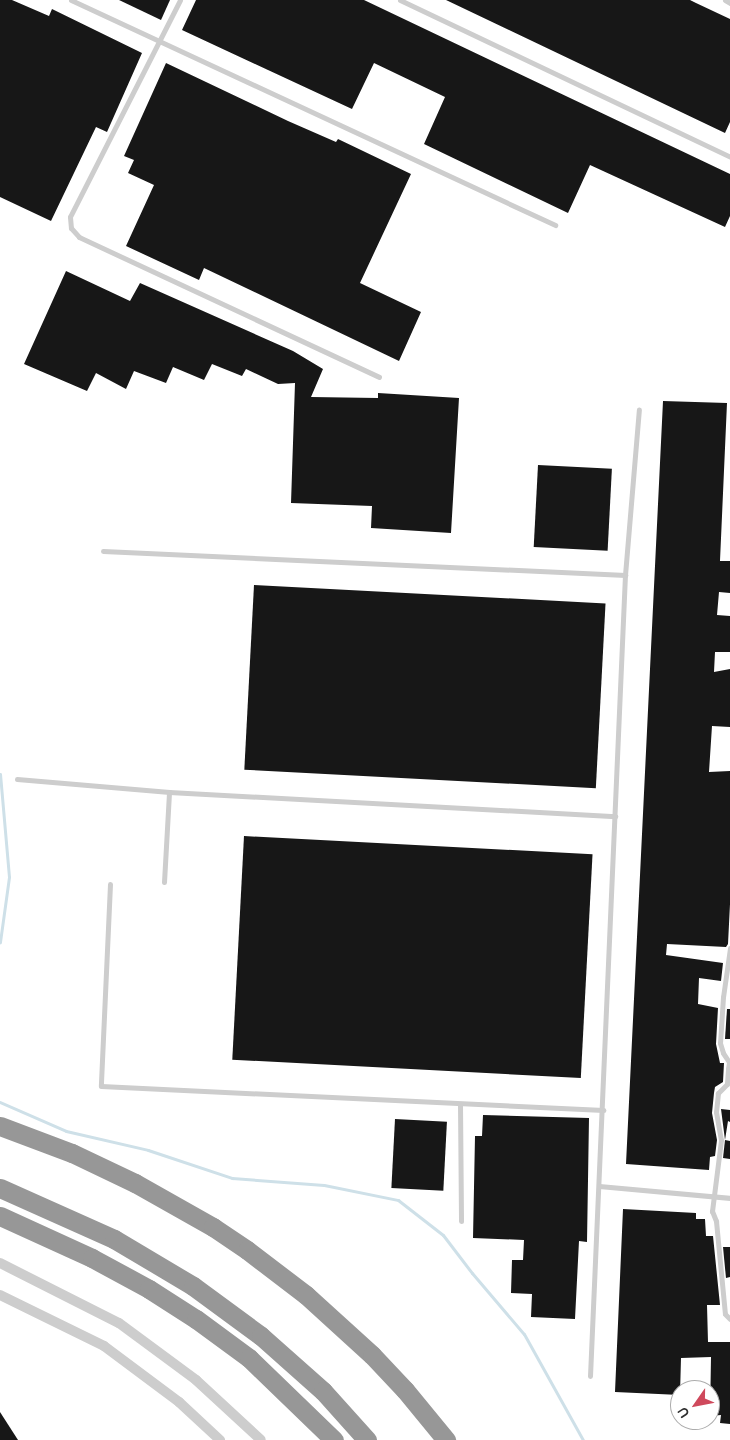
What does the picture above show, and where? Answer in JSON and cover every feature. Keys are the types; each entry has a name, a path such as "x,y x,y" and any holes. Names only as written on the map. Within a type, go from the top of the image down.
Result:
{"highway":[{"path":"0,1126 72,1153 135,1183 213,1227 247,1250 306,1295 372,1354 405,1390 446,1440"},
{"path":"0,1188 114,1239 194,1286 275,1348 324,1392 368,1440"},
{"path":"0,1216 92,1258 149,1289 196,1318 249,1358 334,1440"}],"street":[{"path":"0,1264 119,1323 196,1380 261,1440"},
{"path":"0,1295 104,1346 179,1402 220,1440"}],"lane":[{"path":"71,0 555,225"},
{"path":"180,0 70,217 71,228 79,237 379,377"},
{"path":"400,0 730,157"},
{"path":"725,0 730,2"},
{"path":"590,1376 625,575 639,410"},
{"path":"103,551 625,575"},
{"path":"17,779 169,792 615,816"},
{"path":"164,882 169,792"},
{"path":"110,884 101,1086 602,1110"},
{"path":"730,948 723,997 720,1043 722,1052 729,1062 727,1084 718,1093 716,1112 721,1140 712,1211 716,1221 724,1314 730,1320"},
{"path":"460,1104 461,1222"},
{"path":"599,1186 730,1198"}],"building":[{"path":"0,0 12,0 49,16 52,9 142,53 107,132 96,127 51,221 0,197"},
{"path":"119,0 170,0 161,20"},
{"path":"196,0 364,0 730,174 730,216 725,227 590,165 568,213 424,144 445,97 374,63 352,109 182,30"},
{"path":"446,0 690,0 730,19 730,122 725,133"},
{"path":"166,63 288,121 336,142 338,139 411,174 360,283 421,312 399,361 204,268 199,280 126,246 154,185 128,173 134,160 124,156"},
{"path":"66,271 130,301 140,283 293,351 323,369 311,397 378,398 378,393 459,398 451,533 371,528 372,506 291,503 295,383 278,384 246,369 242,376 212,364 204,380 173,367 166,383 134,371 126,389 96,373 87,391 24,364"},
{"path":"663,401 727,403 720,561 730,561 730,593 719,592 717,615 730,616 730,652 715,652 714,672 730,669 730,727 712,726 709,772 730,771 730,904 728,944 726,947 667,944 666,955 723,963 721,981 699,978 698,1004 718,1008 716,1044 720,1063 724,1063 723,1082 715,1087 714,1093 712,1113 717,1140 715,1156 710,1157 709,1170 626,1164"},
{"path":"538,465 612,469 608,551 534,547"},
{"path":"254,585 606,603 596,788 244,770"},
{"path":"244,836 593,854 581,1078 232,1060"},
{"path":"727,1009 730,1009 730,1039 725,1039"},
{"path":"721,1109 730,1110 730,1122 728,1121 725,1140"},
{"path":"483,1115 589,1118 587,1242 579,1241 575,1319 531,1317 532,1294 511,1293 512,1260 523,1260 524,1240 473,1238 475,1136 482,1136"},
{"path":"395,1119 447,1122 443,1191 391,1188"},
{"path":"725,1140 730,1141 730,1159 723,1158"},
{"path":"623,1209 696,1213 696,1219 705,1219 706,1236 713,1236 720,1305 707,1305 708,1342 730,1342 730,1424 720,1423 720,1380 711,1380 711,1357 681,1358 680,1380 670,1380 670,1395 615,1392"},
{"path":"723,1247 730,1247 730,1277 726,1278"},
{"path":"0,1412 18,1440 0,1440"}],"waterway":[{"path":"0,774 9,877 0,942"},
{"path":"0,1102 66,1131 148,1150 232,1178 324,1185 398,1200 443,1235 472,1273 524,1334 583,1440"}]}
